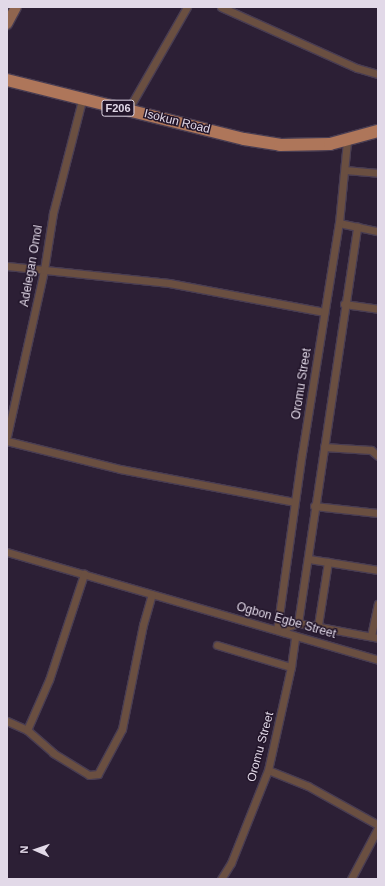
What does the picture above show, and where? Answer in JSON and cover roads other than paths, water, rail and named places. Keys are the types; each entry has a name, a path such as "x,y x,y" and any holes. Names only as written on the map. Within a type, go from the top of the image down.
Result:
{"main road":[{"name":"Isokun Road","path":"7,80 82,100 244,139 296,146 347,141"},
{"name":"F206","path":"347,141 378,131"}],"street":[{"path":"7,24 16,7"},
{"path":"128,110 187,7"},
{"path":"221,7 357,68 378,74"},
{"name":"Adelegan Omol","path":"7,436 44,270 53,213 82,100"},
{"name":"Oromu Street","path":"280,631 294,502 339,223 347,141"},
{"path":"345,170 378,173"},
{"path":"339,223 378,231"},
{"path":"298,623 309,559 314,506 357,226"},
{"path":"7,266 169,283 178,286 324,312"},
{"path":"344,304 378,309"},
{"path":"7,441 163,478 294,502"},
{"path":"324,447 371,450 378,456"},
{"path":"314,506 378,513"},
{"path":"7,552 152,594 143,625 122,729 98,774 89,776 59,757 27,730 7,720"},
{"path":"309,559 378,570"},
{"path":"318,625 328,562"},
{"path":"27,730 49,680 84,574"},
{"name":"Ogbon Egbe Street","path":"152,594 280,631 294,637 329,644 378,660"},
{"path":"280,631 298,623 318,625 374,637 378,604"},
{"name":"Oromu Street","path":"222,879 231,863 268,770 291,667 294,637"},
{"path":"217,645 291,667"},
{"path":"268,770 308,786 378,825"},
{"path":"351,879 378,828"}]}
